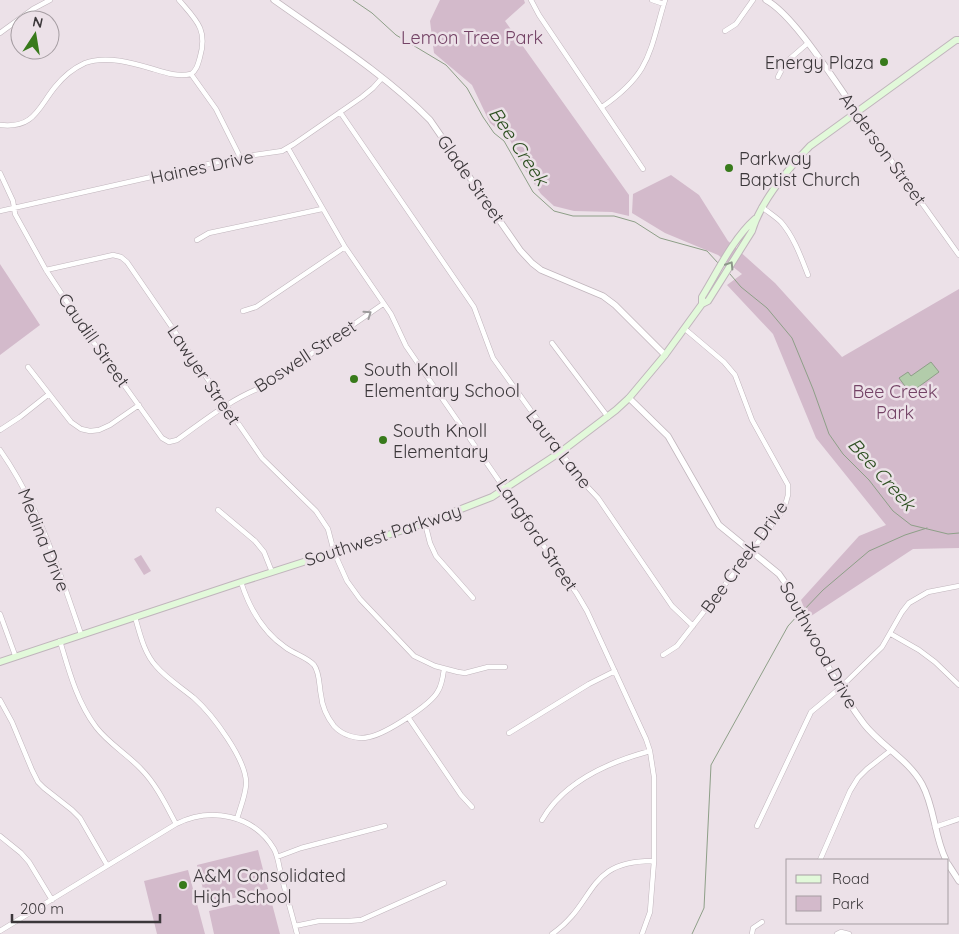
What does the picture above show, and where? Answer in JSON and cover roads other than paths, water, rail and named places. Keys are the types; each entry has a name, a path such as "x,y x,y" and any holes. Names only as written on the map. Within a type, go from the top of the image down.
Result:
{"main road":[{"name":"Southwest Parkway","path":"0,662 425,523 480,503 506,489 608,417 629,398 665,355 702,304 708,301 752,231 762,207 796,161 810,146 958,38"}],"street":[{"path":"0,33 50,0"},
{"path":"0,126 16,126 29,121 39,111 59,82 86,63 107,59 151,68 172,75 191,74 201,54 202,31 193,15 179,0"},
{"name":"Glade Street","path":"274,0 406,96 430,120 520,250 532,263 541,270 603,296 615,304 665,355"},
{"path":"531,0 538,15 643,169"},
{"path":"602,107 633,82 652,48 664,2 652,0"},
{"path":"725,31 736,24 753,0"},
{"name":"Anderson Street","path":"766,0 780,11 808,43 959,255"},
{"path":"778,77 785,63 808,43"},
{"path":"191,74 216,109 240,157"},
{"name":"Haines Drive","path":"0,211 240,157 282,151 373,88 382,78"},
{"name":"Laura Lane","path":"340,112 474,307 492,358 526,406 562,451 581,480 598,498 672,606 693,626"},
{"name":"Langford Street","path":"288,148 345,247 391,314 406,346 577,594 641,728 650,751 654,777 654,861 650,912 642,934"},
{"name":"Caudill Street","path":"0,173 13,201 15,214 46,270 162,438 168,442 178,440 225,406"},
{"path":"762,207 780,221 787,230 798,250 808,275"},
{"path":"197,240 209,233 322,209"},
{"path":"243,311 256,308 345,247"},
{"name":"Lawyer Street","path":"46,270 113,255 121,257 127,262 262,458 324,520 334,552 347,581 360,599 406,649 420,660 444,669 465,673 488,667 505,667"},
{"name":"Boswell Street","path":"225,406 249,392 265,386 384,304"},
{"name":"Bee Creek Drive","path":"663,655 677,646 693,626 784,509 788,496 788,485 752,420 732,370 684,329"},
{"path":"552,343 608,417"},
{"path":"28,367 74,425 81,429 99,430 110,425 139,405"},
{"path":"0,430 50,394"},
{"name":"Southwood Drive","path":"629,398 668,436 719,524 779,574 797,604 840,688 863,722 875,738 907,764 922,785 946,859"},
{"name":"Medina Drive","path":"0,450 29,498 50,547 81,634"},
{"path":"218,510 255,541 264,552 272,572"},
{"path":"425,523 430,543 436,556 473,598"},
{"path":"241,582 253,612 269,632 283,646 316,667 324,707 329,717 339,731 352,737 370,738 408,717 432,699 439,690 444,669"},
{"path":"757,826 811,712 840,688 882,647 902,612 914,600 928,592 959,586"},
{"path":"0,614 16,656"},
{"path":"135,617 143,644 156,667 206,708 240,760 245,773 246,785 237,818"},
{"path":"891,634 919,650 935,662 959,685"},
{"path":"60,641 81,702 96,726 106,738 149,777 176,824"},
{"path":"509,733 589,684 615,671"},
{"path":"0,700 12,722 38,782 80,818 107,865"},
{"path":"408,717 461,795 472,807"},
{"path":"542,820 563,794 596,771 614,762 650,751"},
{"path":"820,859 850,791 858,778 890,751"},
{"path":"0,931 176,824 189,818 205,815 222,815 237,818 250,826 261,834 274,850 297,934"},
{"path":"935,827 952,823 959,819"},
{"path":"277,857 301,848 385,826"},
{"path":"0,836 29,862 52,900"},
{"path":"552,934 569,919 602,876 614,867 625,863 654,861"},
{"path":"949,866 959,881"},
{"path":"295,926 319,921 361,920 444,883"},
{"path":"752,934 753,928 762,922"},
{"path":"837,934 841,932 849,934"}],"waterway":[{"name":"Bee Creek","path":"353,0 372,13 396,35 446,65 467,88 494,133 504,141 533,192 554,211 573,216 614,216 635,222 660,238 707,251 718,263"},
{"name":"Bee Creek","path":"730,274 741,287 767,308 792,338 829,434 843,454 869,480 893,511 911,525 948,534 959,533"},
{"path":"802,612 823,590 869,551 905,535 927,528"},
{"path":"692,934 704,908 711,765 788,626 799,614"}],"place":[{"name":"Energy Plaza","path":"884,62"},
{"name":"Parkway Baptist Church","path":"729,168"},
{"name":"South Knoll Elementary School","path":"354,379"},
{"name":"South Knoll Elementary","path":"383,440"},
{"name":"A&M Consolidated High School","path":"183,885"}],"park label":[{"name":"Lemon Tree Park","path":"472,37"},
{"name":"Bee Creek Park","path":"895,401"}]}
